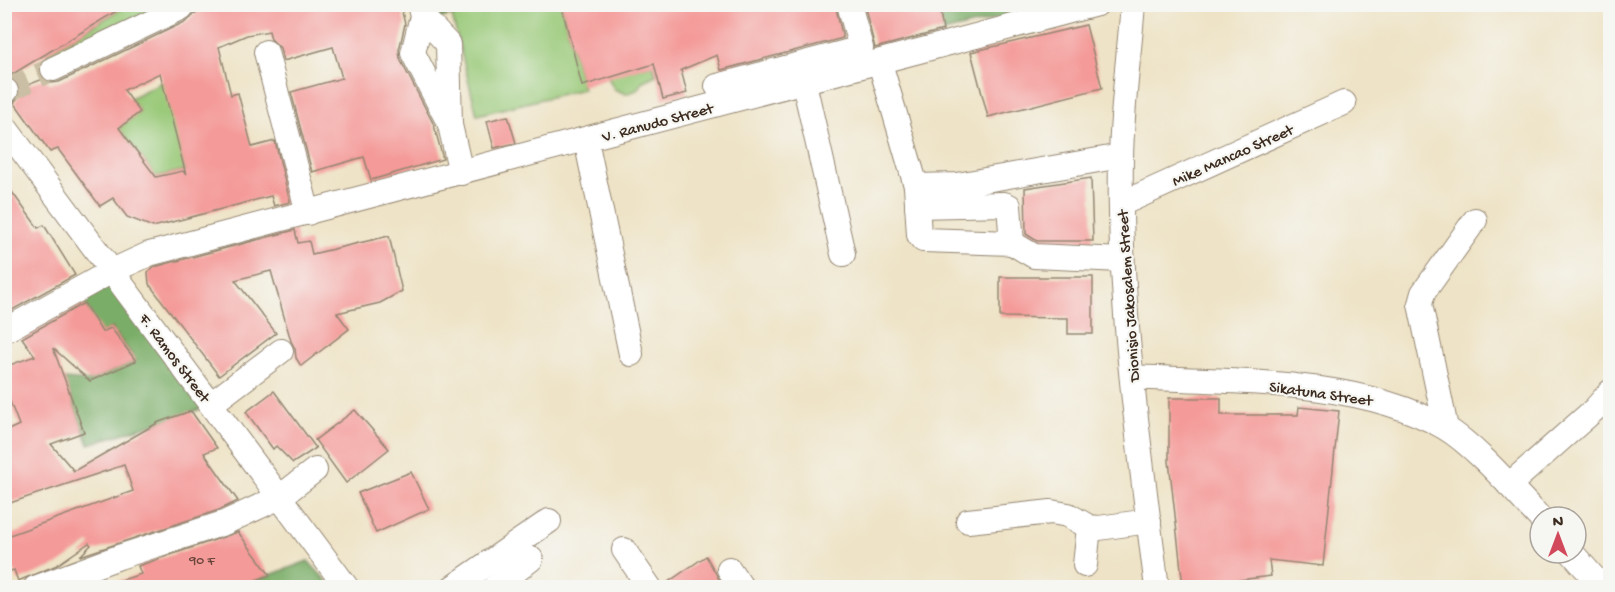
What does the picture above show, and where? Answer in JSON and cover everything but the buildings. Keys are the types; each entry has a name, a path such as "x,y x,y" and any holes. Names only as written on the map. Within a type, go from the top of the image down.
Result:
{"street":[{"path":"53,69 181,8 184,4"},
{"path":"717,86 853,60 861,48 849,4"},
{"name":"V. Ranudo Street","path":"4,331 112,271 149,254 804,83 853,60 880,63 1097,4"},
{"name":"Dionisio Jakosalem Street","path":"1133,4 1121,156 1122,260 1132,377 1157,588"},
{"path":"421,10 413,53 450,125 461,173"},
{"path":"266,52 308,213"},
{"path":"880,63 917,196 919,235 923,240 1012,243 1034,256 1122,260"},
{"path":"804,83 843,254"},
{"name":"Mike Mancao Street","path":"1121,204 1344,103"},
{"name":"F. Ramos Street","path":"4,126 347,588"},
{"path":"586,140 631,354"},
{"path":"917,196 957,185 1121,156"},
{"path":"917,196 1009,206 1012,243"},
{"path":"1446,428 1420,304 1423,293 1475,220"},
{"path":"211,404 281,351"},
{"name":"Sikatuna Street","path":"1132,377 1299,386 1379,401 1412,412 1446,428 1471,448 1528,505"},
{"path":"1509,485 1611,392"},
{"path":"35,588 119,557 224,523 280,497 315,470"},
{"path":"968,521 1052,512 1068,515 1089,527 1100,528 1149,520"},
{"path":"452,588 549,521"},
{"path":"1085,565 1089,527"},
{"path":"624,550 650,588"},
{"path":"494,588 531,559"},
{"path":"1586,565 1604,580"}],"green space":[{"path":"176,4 54,66 46,54 128,5"},
{"path":"438,4 496,4 496,5 441,18"},
{"path":"496,5 561,5 583,89 477,115 452,16"},
{"path":"930,5 1051,5 943,32 939,6 931,7"},
{"path":"653,64 656,75 643,81 637,90 626,94 614,89 608,77"},
{"path":"164,81 185,170 156,177 119,128 140,112 130,98"},
{"path":"110,276 204,408 89,444 64,379 90,381 136,361 112,328 84,341 91,315 77,294"},
{"path":"308,561 332,587 235,588"}],"tunnel":[{"path":"6,91 53,69"}]}
